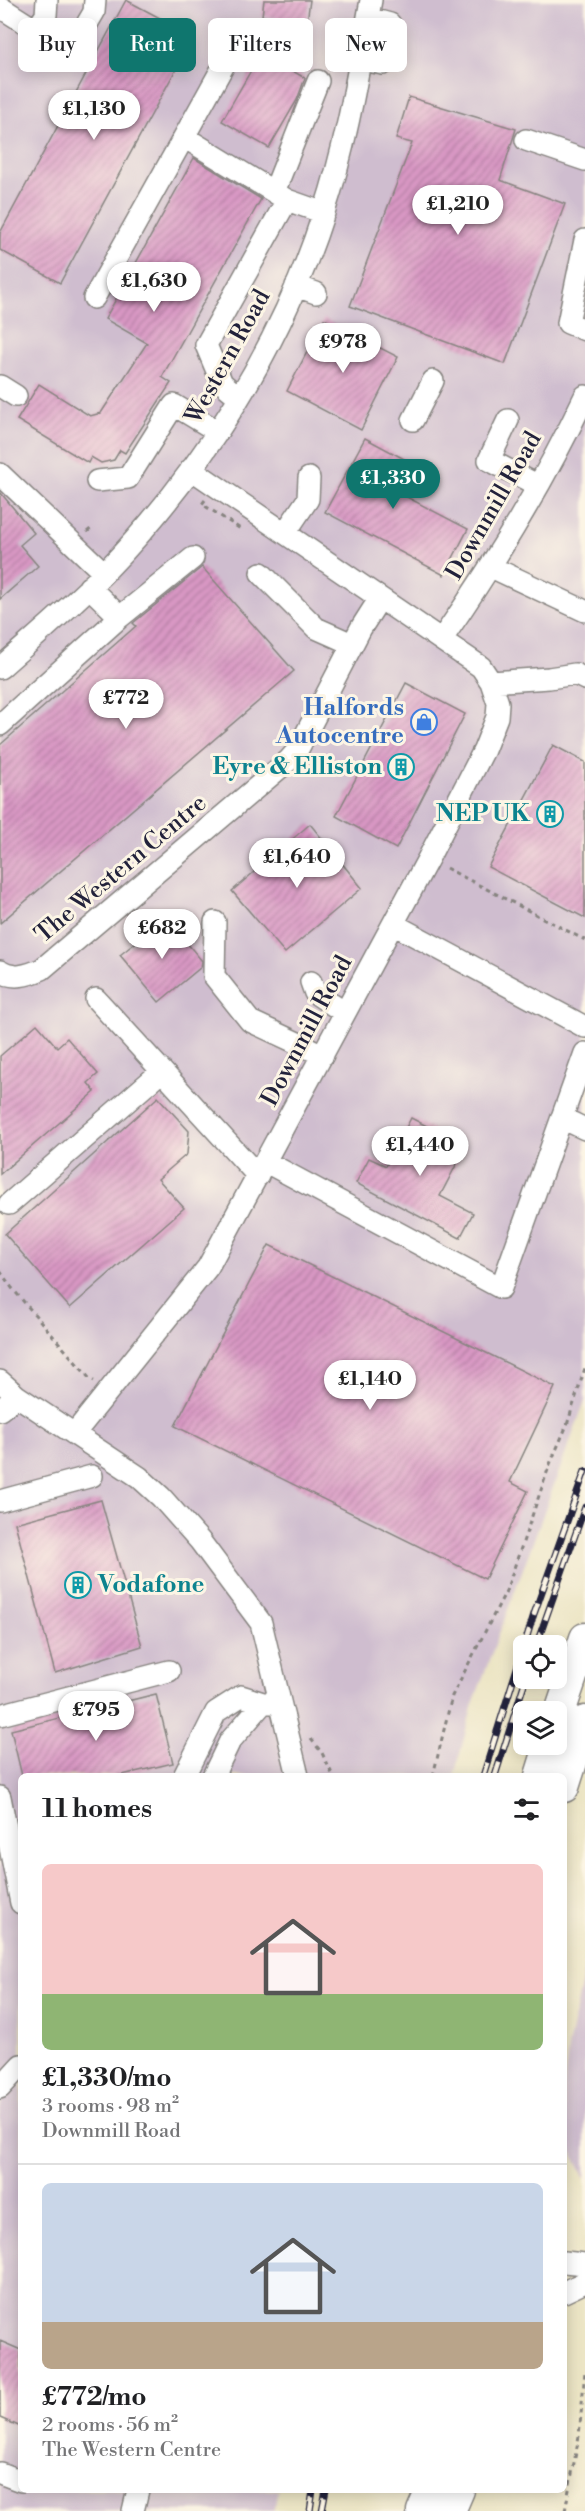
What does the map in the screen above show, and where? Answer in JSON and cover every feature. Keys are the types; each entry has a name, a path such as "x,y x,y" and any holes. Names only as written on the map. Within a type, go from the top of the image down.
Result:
{"highway":[{"path":"564,1701 585,1638"},
{"path":"567,1778 585,1721"},
{"path":"541,1773 547,1755"},
{"path":"422,2511 430,2493"},
{"path":"450,2511 458,2493"}],"street":[{"path":"44,18 47,0"},
{"path":"90,18 94,12 95,0"},
{"path":"0,7 18,18"},
{"path":"369,9 382,18"},
{"path":"94,298 220,72"},
{"name":"Western Road","path":"5,655 96,580 153,518 218,431 306,289 324,213 345,140 359,72"},
{"path":"239,398 222,383 206,345 280,196 318,81"},
{"path":"184,137 280,196 324,213"},
{"path":"526,140 585,160"},
{"path":"585,240 568,323 585,330"},
{"path":"418,422 435,388"},
{"name":"Downmill Road","path":"442,639 491,567 537,485 577,431 585,396"},
{"path":"97,481 128,478 174,405 218,431"},
{"path":"510,426 489,460 537,485"},
{"name":"Downmill Road","path":"74,1434 208,1268 393,924 451,833 497,717 498,703 491,682 482,667 191,469"},
{"path":"0,474 96,580 120,617"},
{"path":"285,533 308,499 309,478"},
{"path":"0,725 120,617 193,558"},
{"path":"491,567 585,611"},
{"path":"261,573 316,628 352,644"},
{"name":"The Western Centre","path":"0,971 7,976 22,976 42,969 289,760 297,751 352,644 380,598"},
{"path":"491,682 575,674 585,679"},
{"path":"215,922 214,976 250,1021 323,1055"},
{"path":"393,924 585,1027"},
{"path":"311,982 315,993 345,1013"},
{"path":"96,999 162,1071 262,1169 501,1288 585,1053"},
{"path":"9,1204 162,1071"},
{"path":"562,1118 585,1129"},
{"path":"0,1381 17,1396 139,1477 161,1497 248,1594 261,1623 272,1703 297,1773"},
{"path":"0,1410 17,1396"},
{"path":"0,1501 92,1476"},
{"path":"0,1715 169,1671"},
{"path":"186,1773 216,1712 241,1696 272,1703"},
{"path":"215,1773 231,1741 272,1703"},
{"path":"0,1797 18,1888"},
{"path":"0,2088 13,2066"},
{"path":"567,2262 585,2264"},
{"path":"567,2291 585,2282"},
{"path":"0,2473 18,2480"},
{"path":"132,2511 137,2493"}],"path":[{"path":"443,866 585,940"},
{"path":"0,1271 90,1379 96,1382"},
{"path":"434,1773 452,1696 507,1591 550,1464 567,1425 585,1368"},
{"path":"565,2511 579,2436 585,2371"}],"shaded area":[{"path":"0,0 585,0 585,1401 473,1704 455,1773 18,1773 18,2493 278,2493 273,2511 0,2511"},
{"path":"585,1966 585,2179 567,2142 568,2048"}],"building":[{"path":"126,0 160,18 116,18"},
{"path":"264,0 310,0 308,18 262,16"},
{"path":"109,31 109,72 174,72 60,283 0,250 0,233 87,72 97,72 97,54"},
{"path":"250,72 294,72 305,78 297,100 269,148 222,121"},
{"path":"409,97 516,129 500,180 565,204 505,364 350,306 412,143 396,139"},
{"path":"194,158 261,199 162,377 171,383 125,453 120,450 114,460 101,463 91,457 88,463 17,420 39,384 90,416 101,413 147,343 105,319"},
{"path":"324,319 398,357 361,430 287,391"},
{"path":"365,438 410,462 395,491 468,529 444,575 325,512"},
{"path":"0,492 34,533 20,545 38,566 0,599"},
{"path":"202,567 294,671 0,923 0,745 136,626 133,623"},
{"path":"406,683 465,714 396,849 336,816"},
{"name":"NEP UK","path":"553,745 585,762 585,918 488,867"},
{"path":"310,824 362,888 285,953 232,891"},
{"path":"166,918 202,961 201,967 159,1002 120,955"},
{"path":"37,1024 57,1047 67,1038 98,1074 88,1083 95,1092 0,1174 0,1056"},
{"path":"158,1097 189,1131 187,1154 158,1179 184,1208 70,1308 5,1234"},
{"path":"411,1118 466,1146 440,1196 473,1213 460,1238 356,1183 369,1158 386,1166"},
{"path":"269,1245 555,1387 510,1482 528,1491 485,1579 175,1426"},
{"name":"Vodafone","path":"101,1500 142,1646 55,1673 15,1523"},
{"path":"156,1694 173,1763 131,1773 21,1773 11,1730"},
{"path":"0,2341 18,2349 18,2426 0,2418"}],"railway":[{"path":"484,1773 534,1614 585,1471"},
{"path":"540,1635 585,1507"},
{"path":"496,1773 523,1689"},
{"path":"310,2511 313,2493"},
{"path":"322,2511 325,2493"}],"place":[{"name":"Halfords Autocentre","path":"424,722"},
{"name":"Eyre & Elliston","path":"401,767"},
{"name":"NEP UK","path":"550,814"},
{"name":"Vodafone","path":"78,1585"}]}
